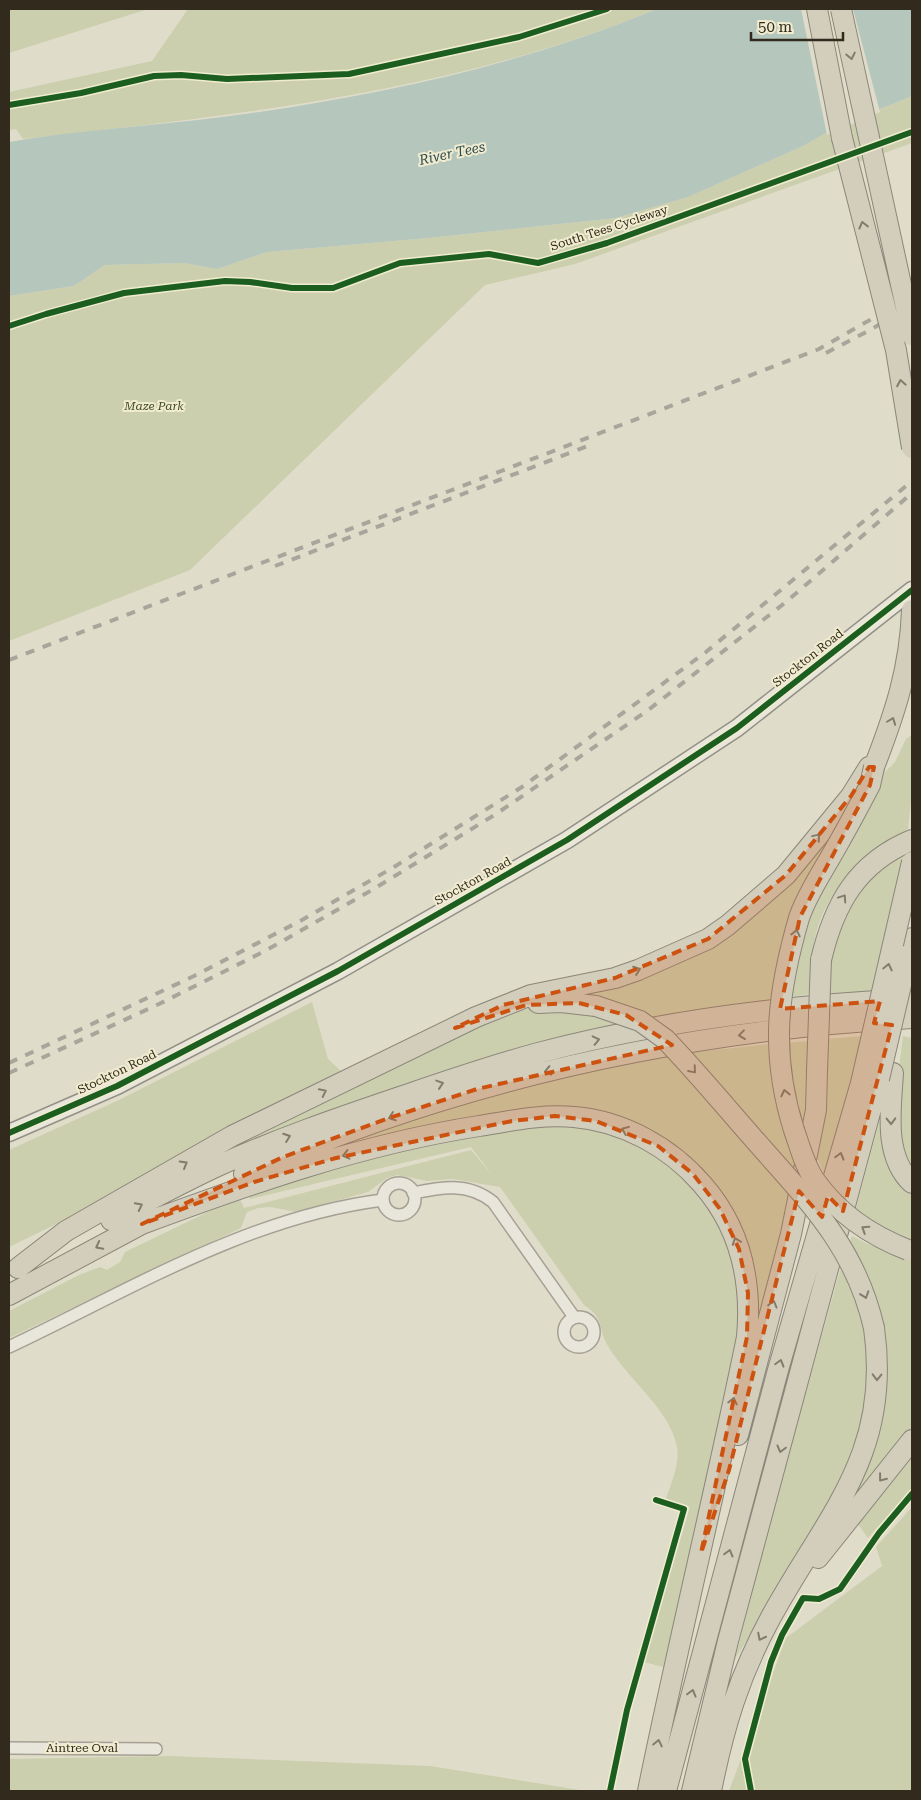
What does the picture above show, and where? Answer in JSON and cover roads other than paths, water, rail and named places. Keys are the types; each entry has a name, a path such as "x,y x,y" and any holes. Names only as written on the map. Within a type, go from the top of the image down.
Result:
{"highway":[{"path":"817,9 842,138 896,350 912,448"},
{"path":"841,9 885,217 910,309 912,335"},
{"path":"910,1250 881,1239 856,1223 815,1181 802,1154 792,1121 778,1054 778,1021 783,986 800,917 812,889 870,785 874,767 896,710 911,643 912,610"},
{"path":"14,1270 66,1231 232,1136 503,1005 522,998 614,978 638,970 708,939 728,925 786,875 851,796 869,767 874,767"},
{"path":"701,1553 729,1470 791,1234 816,1110 821,960 829,927 840,901 858,878 878,860 912,840"},
{"path":"666,1791 778,1370 878,1078 912,862"},
{"path":"692,1791 728,1641 878,1078 910,947"},
{"path":"14,1270 221,1165 282,1139 496,1066 582,1043 670,1025 807,1006 912,999"},
{"path":"455,1028 526,1005 561,1002 596,1006 640,1021 665,1038 813,1207 848,1255 864,1291 874,1328 877,1385 868,1440 846,1492 767,1624 735,1693 726,1719 711,1788"},
{"path":"9,1295 142,1224 224,1183 283,1157 477,1089 610,1057 682,1043 858,1021 912,1018"},
{"path":"858,1021 912,1028"},
{"path":"878,1078 891,1104 892,1144 897,1162 912,1183"},
{"path":"142,1224 254,1182 336,1158 424,1137 512,1120 555,1116 596,1120 639,1135 658,1146 693,1174 720,1209 739,1249 748,1293 746,1337 701,1553 675,1659 648,1791"},
{"path":"785,1595 830,1544 912,1440"}],"main road":[{"name":"Stockton Road","path":"9,1133 117,1086 338,971 567,840 737,728 912,590"}],"street":[{"path":"395,1184 406,1185 413,1192 412,1207 400,1215 390,1213 383,1200 386,1190 395,1184"},
{"path":"413,1192 456,1186 484,1194 493,1202 574,1318"},
{"path":"9,1346 234,1239 281,1222 342,1206 383,1200"},
{"name":"Aintree Oval","path":"9,1748 156,1748"}],"water":[{"name":"River Tees","path":"657,9 912,9 912,96 838,126 803,146 688,197 616,218 429,238 267,252 217,269 184,263 105,265 74,286 9,296 9,142 62,134 222,117 388,90 498,63 552,47"}],"railway":[{"path":"9,660 819,349 912,296"},
{"path":"826,353 872,329 912,304"},
{"path":"275,566 593,444"},
{"path":"9,1063 194,976 302,920 394,867 522,787 706,652 912,481"},
{"path":"9,1073 159,1004 265,951 372,890 496,814 647,711 786,602 912,493"}],"park label":[{"name":"Maze Park","path":"154,406"}]}
